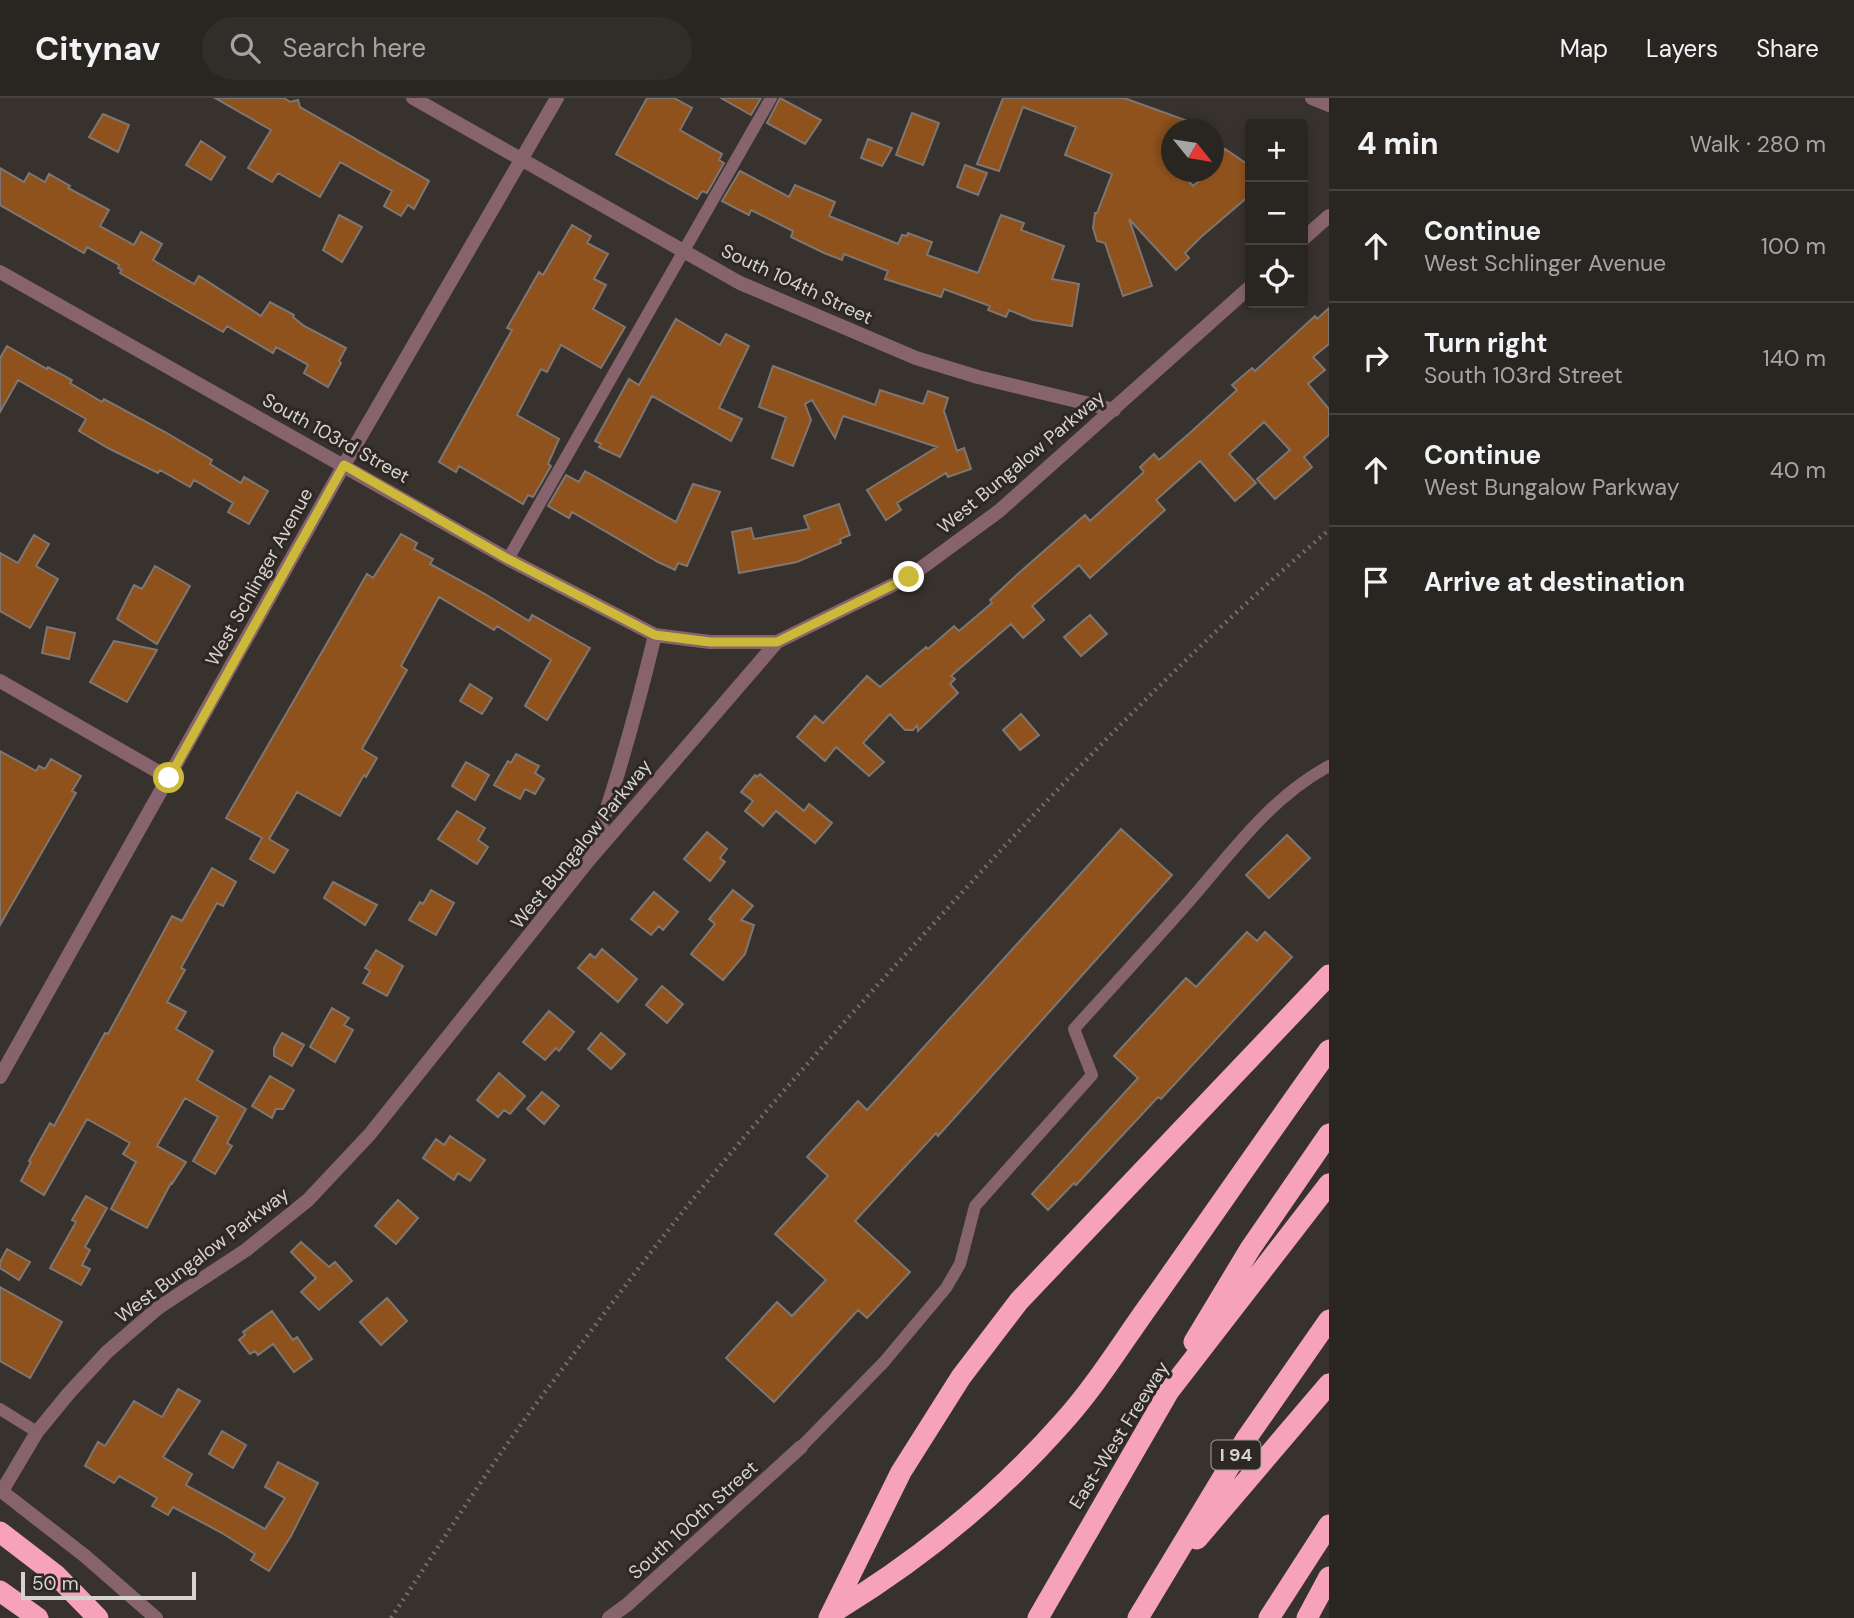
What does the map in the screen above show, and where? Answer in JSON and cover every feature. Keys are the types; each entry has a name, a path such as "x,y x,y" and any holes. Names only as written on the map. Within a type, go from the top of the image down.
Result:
{"highway":[{"path":"829,1618 901,1472 961,1377 1019,1301 1329,975"},
{"path":"823,1618 889,1575 961,1521 1004,1484 1066,1418 1121,1345 1329,1051"},
{"path":"1170,1391 1225,1287 1329,1134"},
{"name":"East-West Freeway","path":"1038,1618 1170,1391 1329,1184"},
{"name":"I 94","path":"1138,1618 1246,1439 1329,1320"},
{"path":"1151,1595 1329,1384"},
{"path":"1269,1618 1329,1525"},
{"path":"0,1532 56,1575 98,1618"},
{"path":"1307,1618 1329,1577"},
{"path":"0,1591 38,1618"}],"street":[{"name":"South 104th Street","path":"414,98 740,283 916,358 978,377 1114,410"},
{"name":"West Schlinger Avenue","path":"0,1077 344,465 557,98"},
{"path":"1312,98 1329,104"},
{"path":"1308,235 1329,216"},
{"name":"South 103rd Street","path":"0,272 508,559 655,635 710,642 777,642"},
{"name":"West Bungalow Parkway","path":"1,1490 37,1432 69,1393 117,1343 158,1308 246,1250 308,1200 370,1134 589,860 777,642 909,577 999,511 1245,292"},
{"path":"589,860 615,790 634,725 655,635"},
{"path":"2,685 169,778"},
{"name":"South 100th Street","path":"609,1618 638,1596 801,1447"},
{"path":"1,1490 85,1556 156,1618"}],"lane":[{"path":"508,559 771,98"},
{"path":"801,1447 884,1362 946,1288 960,1264 975,1206 1092,1075 1074,1029 1253,826 1297,785 1329,766"},
{"path":"0,1409 37,1432"}],"path":[{"path":"391,1618 531,1412 674,1223 788,1087 908,950 1066,779 1172,674 1329,530"}],"building":[{"path":"215,98 284,98 290,102 298,100 300,107 429,181 414,209 408,205 401,216 384,206 392,191 340,162 320,197 278,173 272,182 248,168 271,130"},
{"path":"647,98 674,98 692,108 680,130 722,154 719,160 724,163 707,193 702,191 697,199 616,154"},
{"path":"721,98 761,98 751,115"},
{"path":"780,98 821,120 805,144 767,123"},
{"path":"1003,98 1124,98 1182,119 1161,119 1161,182 1189,182 1193,186 1198,182 1224,182 1225,149 1245,163 1245,199 1185,253 1189,258 1176,270 1129,219 1152,286 1123,296 1105,243 1097,241 1093,228 1095,213 1112,174 1065,155 1076,127 1023,107 999,171 977,164"},
{"path":"912,113 939,123 923,165 896,155"},
{"path":"103,114 129,125 118,152 89,137"},
{"path":"868,139 892,148 882,166 861,158"},
{"path":"201,141 225,157 211,180 186,165"},
{"path":"965,165 987,173 978,195 957,187"},
{"path":"0,168 24,182 29,173 45,182 49,174 70,186 68,188 109,210 100,226 134,245 141,232 162,244 153,260 194,284 199,276 261,316 270,302 294,315 304,326 346,348 328,387 304,373 308,365 276,347 273,353 227,326 223,332 120,273 122,270 118,268 119,265 87,247 84,253 0,205"},
{"path":"740,171 789,197 795,185 835,202 829,216 898,244 902,235 907,236 908,233 932,242 927,255 978,273 1001,215 1024,223 1021,230 1064,246 1052,279 1079,284 1072,326 1033,320 1009,310 1006,317 988,310 990,306 944,289 941,297 885,279 888,271 844,254 842,260 824,253 791,237 793,231 751,210 749,215 722,201"},
{"path":"339,215 362,227 342,262 323,250"},
{"path":"572,225 591,236 587,243 608,254 594,279 606,285 593,309 625,327 601,368 561,345 547,372 541,369 517,415 559,439 548,464 551,466 533,497 528,495 523,504 459,466 456,472 439,462 512,330 507,328 539,272 543,275"},
{"path":"1329,308 1329,344 1313,357 1325,370 1308,384 1329,409 1329,435 1304,457 1312,467 1275,499 1257,479 1290,450 1264,422 1229,454 1256,483 1235,501 1200,461 1156,500 1165,510 1090,578 1079,565 1032,606 1044,620 1023,638 1011,624 951,676 955,679 950,684 958,693 918,731 917,725 913,730 905,730 890,714 863,743 884,762 869,776 836,747 825,761 797,737 815,716 823,723 867,676 880,687 954,626 959,631 1085,515 1090,521 1144,472 1140,467 1154,454 1159,460 1192,431 1237,390 1232,385 1252,368 1255,371 1315,316 1317,319"},
{"path":"676,319 720,345 726,334 749,346 719,408 742,419 731,441 652,396 620,457 599,447 601,444 595,441 629,379 639,385"},
{"path":"7,346 72,380 70,383 102,402 104,399 165,432 212,460 210,464 241,483 244,477 268,491 249,524 228,512 233,503 194,480 190,487 160,470 158,473 108,448 79,431 86,419 18,380 0,412 0,358"},
{"path":"773,366 875,405 880,390 923,404 928,391 948,398 944,411 957,451 964,448 971,469 948,477 946,473 897,503 901,510 886,520 867,490 937,447 843,416 835,438 812,400 805,404 811,420 793,466 772,458 786,417 759,407"},
{"path":"585,471 676,522 693,484 720,492 687,566 678,563 675,570 572,512 569,518 548,506 566,475 579,482"},
{"path":"839,504 850,535 840,539 841,543 797,562 739,573 732,532 751,528 754,539 809,529 804,516"},
{"path":"401,534 417,543 414,549 433,559 430,564 529,621 532,615 590,648 547,720 525,706 551,660 497,626 494,630 439,597 401,666 407,670 362,749 377,758 366,777 364,775 340,816 297,792 269,839 288,850 274,873 250,859 262,838 226,818 367,574 373,578"},
{"path":"34,535 49,544 36,566 58,579 30,628 0,611 0,553 18,563"},
{"path":"155,566 190,586 157,644 117,619 134,585 142,589"},
{"path":"1090,615 1107,634 1081,656 1064,637"},
{"path":"47,627 75,633 69,659 42,653"},
{"path":"114,641 157,650 127,702 90,682"},
{"path":"470,684 492,698 482,714 460,701"},
{"path":"1021,714 1039,735 1020,750 1003,730"},
{"path":"0,751 36,771 39,766 45,769 51,759 81,776 72,791 76,793 0,925"},
{"path":"516,754 539,766 535,773 544,779 535,794 525,789 520,799 494,785 508,761 511,763"},
{"path":"466,762 489,775 475,800 452,786"},
{"path":"760,774 804,811 809,804 832,823 815,843 776,811 763,826 745,811 753,801 741,792 755,775 757,777"},
{"path":"457,811 485,828 478,840 488,847 477,864 438,839"},
{"path":"1121,829 1172,875 938,1136 936,1133 855,1221 910,1272 867,1318 858,1310 774,1402 726,1358 777,1302 792,1316 826,1280 775,1234 828,1176 807,1157 858,1101 867,1110"},
{"path":"707,832 727,849 720,858 725,862 710,881 684,859"},
{"path":"1287,835 1310,858 1269,898 1246,875"},
{"path":"212,868 236,882 223,906 217,903 181,968 185,970 167,1002 186,1012 176,1029 213,1051 197,1080 246,1109 227,1143 232,1146 215,1174 193,1161 218,1117 185,1098 157,1146 186,1162 171,1183 147,1228 111,1209 136,1162 123,1154 130,1143 87,1119 44,1195 21,1181 31,1162 29,1161 50,1123 54,1126 105,1033 108,1034 172,916 182,921"},
{"path":"333,882 377,905 365,925 324,898"},
{"path":"431,890 454,903 436,935 409,920"},
{"path":"733,890 753,906 741,920 754,925 745,954 723,980 691,954 715,924 709,919"},
{"path":"654,892 678,912 663,930 659,926 651,935 631,919"},
{"path":"1247,932 1257,941 1265,932 1292,957 1161,1099 1158,1097 1076,1185 1074,1183 1048,1210 1032,1194 1138,1078 1114,1056 1186,978 1196,987"},
{"path":"602,949 637,979 618,1002 578,968 590,954 595,958"},
{"path":"376,950 403,966 387,996 363,983 370,971 365,968"},
{"path":"662,986 683,1004 667,1023 646,1005"},
{"path":"332,1008 349,1018 344,1025 353,1030 335,1062 310,1047"},
{"path":"549,1011 574,1032 559,1051 556,1048 545,1060 523,1042"},
{"path":"282,1033 304,1045 292,1066 274,1056 274,1048"},
{"path":"601,1033 625,1054 611,1069 588,1049"},
{"path":"499,1073 525,1096 510,1114 504,1110 498,1117 477,1100"},
{"path":"270,1076 294,1090 283,1109 276,1109 272,1118 252,1106"},
{"path":"542,1092 559,1106 544,1124 527,1109"},
{"path":"450,1136 485,1160 470,1181 458,1173 454,1180 423,1158 436,1139 444,1145"},
{"path":"86,1196 107,1208 85,1247 90,1250 82,1265 90,1269 81,1285 50,1268 76,1222 72,1220"},
{"path":"398,1200 418,1218 396,1244 375,1226"},
{"path":"301,1242 329,1267 335,1262 352,1281 319,1310 301,1292 316,1278 291,1252"},
{"path":"7,1249 30,1262 19,1280 0,1268"},
{"path":"0,1287 62,1322 30,1378 0,1361"},
{"path":"387,1298 407,1321 381,1345 360,1322"},
{"path":"272,1311 293,1340 297,1337 312,1359 294,1372 273,1344 258,1355 255,1351 250,1354 239,1340 245,1335 243,1332"},
{"path":"178,1389 200,1401 163,1457 192,1474 186,1485 265,1529 285,1498 265,1487 278,1462 318,1483 291,1536 269,1571 251,1560 255,1554 222,1533 173,1507 168,1515 152,1506 157,1498 119,1476 114,1483 85,1466 98,1442 105,1446 134,1401 162,1417"},
{"path":"222,1431 246,1445 233,1468 209,1454"}],"route":[{"path":"169,778 344,465 508,559 655,635 710,642 777,642 909,577"}]}
